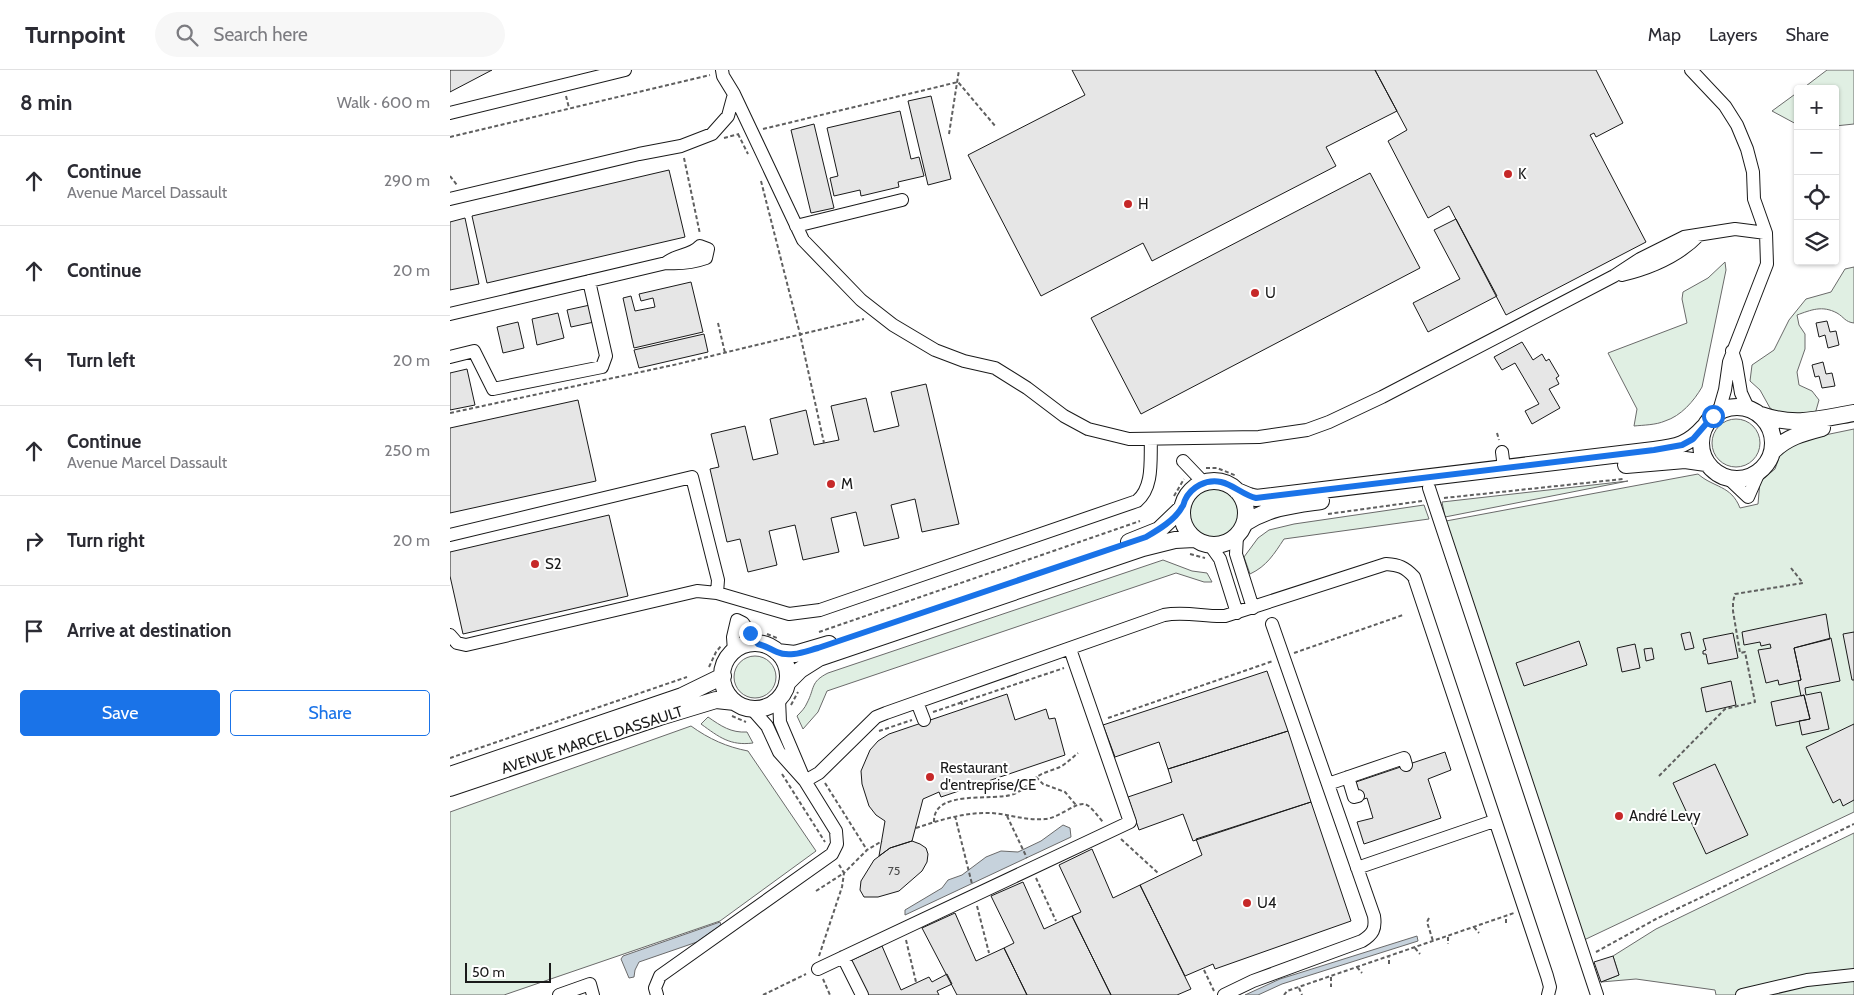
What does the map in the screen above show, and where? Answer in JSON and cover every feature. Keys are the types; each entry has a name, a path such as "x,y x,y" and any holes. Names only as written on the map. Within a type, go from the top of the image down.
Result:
{"main road":[{"path":"778,652 786,666 788,683 784,703 771,705 751,716 728,695 724,686 723,676 728,658 734,652 750,644 768,646 778,652 795,654 818,648 1146,537 1159,530 1177,504 1189,493 1199,477 1238,484 1249,496 1256,498 1673,447 1693,439 1719,411 1733,407 1782,421 1797,423 1854,413"},
{"path":"1704,428 1700,445 1706,463 1712,470 1729,479 1745,479 1759,472 1770,459 1774,441 1772,431 1767,423 1755,412"},
{"path":"1772,451 1793,436 1854,420"},
{"path":"788,683 800,670 819,658 1143,548 1175,540 1194,539 1210,545 1229,542 1260,513 1276,508 1431,494 1644,462 1685,460 1706,463"},
{"path":"1238,484 1246,506 1241,530"},
{"path":"1177,504 1184,525 1194,539"},
{"name":"AVENUE MARCEL DASSAULT","path":"450,775 682,696 723,676"},
{"name":"AVENUE MARCEL DASSAULT","path":"450,788 716,700 735,702"}],"street":[{"path":"450,113 625,70"},
{"path":"1691,70 1725,106 1737,125 1747,148 1753,172 1754,199 1766,233 1767,264 1732,352 1719,411"},
{"path":"717,72 722,76 734,94 803,240 861,300 893,325 935,350 964,361 995,368 1027,388 1064,416 1088,428 1129,439 1258,437 1307,430 1329,422 1382,396 1614,276 1640,259 1684,237 1735,229 1766,233"},
{"path":"450,199 639,154 681,146 712,134 728,116 734,94"},
{"path":"796,226 902,200"},
{"path":"450,314 666,263 696,262 706,258 708,249 705,247"},
{"path":"450,357 474,351 493,389 602,367 606,356 589,280"},
{"path":"1732,352 1736,363 1741,393 1755,412"},
{"path":"450,635 456,643 466,645 697,591 717,594 789,614 820,610 1137,501 1144,495 1149,481 1151,439"},
{"path":"1502,452 1504,468"},
{"path":"1183,460 1199,477"},
{"path":"1729,479 1748,501 1759,472"},
{"path":"450,535 692,477 718,580 717,594"},
{"path":"1431,494 1596,995"},
{"path":"1241,530 1236,554 1253,608"},
{"path":"1210,545 1220,561 1237,613"},
{"path":"805,781 819,772 876,717 1164,615 1176,613 1210,617 1225,616 1386,564 1397,565 1405,568 1414,577 1547,976 1550,987 1548,995"},
{"path":"734,652 733,637 737,620 743,624 758,644"},
{"path":"1224,995 1253,981 1362,941 1372,934 1375,926 1374,916 1272,624"},
{"path":"818,969 1130,822 1070,649"},
{"path":"918,702 923,718"},
{"path":"657,995 655,988 660,976 832,854 837,844 836,831 805,781 780,722 784,703"},
{"path":"751,716 767,726 779,752 805,781"},
{"path":"1328,784 1348,777 1384,769 1404,758 1406,765"},
{"path":"1348,777 1354,797 1358,796"},
{"path":"1357,868 1494,821"},
{"path":"843,957 862,995"},
{"path":"1742,995 1807,980 1854,975"},
{"path":"559,995 590,984 593,995"}],"path":[{"path":"949,134 959,70"},
{"path":"450,137 717,72"},
{"path":"958,82 996,127"},
{"path":"720,140 738,134 958,82"},
{"path":"738,134 750,158"},
{"path":"681,146 701,237 705,247"},
{"path":"758,174 762,182 800,334 824,443"},
{"path":"450,413 726,353 872,317 878,313"},
{"path":"718,323 726,353"},
{"path":"1177,504 1182,481 1199,477 1205,468 1217,468 1238,484"},
{"path":"1324,514 1431,494 1623,479"},
{"path":"816,632 1146,519"},
{"path":"1175,540 1191,554 1211,561 1220,561"},
{"path":"1659,776 1725,709 1756,702 1745,652 1740,652 1732,602 1735,594 1803,583 1790,568"},
{"path":"1096,722 1403,615"},
{"path":"878,732 1076,664"},
{"path":"784,703 798,693 800,670"},
{"path":"450,758 690,676"},
{"path":"716,700 729,714 751,716"},
{"path":"934,822 935,812 949,802 974,797 1005,797 1013,795 1022,790 1036,777 1058,768 1078,753"},
{"path":"780,772 844,873 842,887 818,960 818,969 830,995"},
{"path":"819,772 868,850"},
{"path":"1036,777 1043,784 1065,792 1076,805"},
{"path":"916,828 955,816 975,813 992,813 1032,820 1046,819 1065,813 1076,805 1087,805 1158,873"},
{"path":"1585,959 1656,919 1854,824"},
{"path":"816,890 844,873 868,850 882,841"},
{"path":"1284,995 1287,991 1524,910"},
{"path":"1506,916 1506,923"},
{"path":"1430,918 1427,922 1433,941"},
{"path":"1474,927 1478,933"},
{"path":"904,928 916,982"},
{"path":"1448,936 1448,944"},
{"path":"1415,947 1420,954"},
{"path":"1389,956 1389,964"},
{"path":"1357,967 1362,973"},
{"path":"763,995 818,969"},
{"path":"1204,970 1216,995"},
{"path":"1331,976 1331,987"},
{"path":"1299,987 1302,995"}],"green space":[{"path":"1827,70 1854,70 1854,124 1839,126 1839,85 1807,85"},
{"path":"1794,95 1794,123 1772,111"},
{"path":"1725,262 1726,270 1702,387 1691,403 1671,419 1650,425 1634,426 1637,409 1608,353 1687,323 1682,299 1683,292 1708,278"},
{"path":"1854,267 1854,323 1826,309 1812,310 1797,315 1799,325 1805,334 1805,349 1797,372 1799,385 1812,391 1819,400 1815,414 1784,417 1770,408 1760,390 1750,381 1752,365 1774,350 1789,320 1806,299 1831,292 1845,269"},
{"path":"1731,419 1741,419 1750,423 1756,429 1759,434 1759,452 1750,463 1741,467 1731,467 1722,463 1716,457 1712,448 1712,438 1716,429 1722,423"},
{"path":"1854,429 1854,812 1584,940 1446,521 1698,474 1732,495 1740,508 1758,504 1760,481 1775,469 1781,452 1791,442"},
{"path":"1628,481 1445,517 1442,502"},
{"path":"1214,489 1223,491 1231,496 1236,504 1238,513 1236,522 1231,530 1223,535 1214,537 1205,535 1197,530 1192,522 1190,513 1192,504 1197,496 1205,491"},
{"path":"1424,505 1429,519 1284,539 1266,563 1250,574 1244,557 1258,538 1269,530 1294,524"},
{"path":"1163,560 1192,571 1207,573 1212,582 1204,582 1176,573 827,691 818,712 803,729 797,716 806,705 818,679 828,673"},
{"path":"751,656 759,656 770,662 776,677 770,692 759,698 751,698 740,692 734,681 734,673 740,662"},
{"path":"708,717 731,730 747,732 753,743 731,742 719,737 701,724"},
{"path":"691,726 718,742 748,751 816,851 720,921 504,995 450,995 450,812"},
{"path":"1854,833 1854,995 1716,995 1715,990 1636,979 1601,982 1619,975 1613,956 1656,929"}],"shaded area":[{"path":"1063,825 1070,828 1071,837 905,915 905,910 942,888 948,880 962,875 986,857 1001,851 1018,852 1041,841"},
{"path":"720,922 721,925 697,942 639,962 634,977 629,978 621,959 623,956"},
{"path":"1417,936 1418,941 1282,984 1258,995 1245,995 1280,979"}],"building":[{"path":"450,70 492,70 450,92"},
{"name":"H","path":"1072,70 1375,70 1397,111 1326,147 1336,166 1152,261 1143,243 1041,296 968,155 1085,95"},
{"name":"K","path":"1375,70 1596,70 1623,123 1596,137 1594,133 1590,135 1646,242 1506,315 1449,206 1428,218 1388,141 1407,130"},
{"path":"931,96 951,179 928,185 908,101"},
{"path":"900,111 911,159 919,157 924,176 898,182 899,187 861,196 860,190 834,196 830,178 838,176 827,128"},
{"path":"814,124 834,208 811,213 791,130"},
{"path":"669,170 685,237 487,283 472,216"},
{"name":"U","path":"1370,173 1420,268 1141,414 1091,318"},
{"path":"465,218 479,284 450,290 450,222"},
{"path":"1456,219 1497,296 1428,332 1413,303 1460,279 1434,230"},
{"path":"691,282 703,332 634,348 623,298 631,296 635,311 655,307 653,298 641,301 639,294"},
{"path":"590,305 594,322 571,327 567,310"},
{"path":"558,313 564,338 537,345 532,319"},
{"path":"1827,321 1830,332 1836,331 1839,345 1828,348 1825,335 1819,337 1816,323"},
{"path":"518,322 524,348 503,353 497,327"},
{"path":"704,334 708,352 639,368 634,350"},
{"path":"1522,342 1533,360 1542,354 1546,361 1549,359 1559,376 1556,378 1559,384 1549,389 1560,408 1532,424 1525,411 1539,404 1515,363 1502,370 1494,357"},
{"path":"1823,362 1826,374 1832,373 1835,386 1822,388 1819,376 1815,377 1812,365"},
{"path":"467,369 475,405 450,410 450,373"},
{"name":"M","path":"926,384 959,524 922,532 915,499 891,505 899,538 864,546 856,512 831,518 839,552 803,560 795,525 769,531 777,565 748,572 740,539 727,542 710,469 719,467 711,434 745,426 753,460 778,454 770,419 806,410 814,445 839,440 831,406 866,398 874,432 899,426 891,392"},
{"path":"578,400 596,481 450,513 450,428"},
{"name":"S2","path":"609,515 628,596 463,634 450,576 450,552"},
{"path":"1826,614 1830,639 1794,648 1801,680 1779,685 1778,680 1766,683 1758,650 1771,648 1770,644 1761,646 1760,642 1744,645 1742,632"},
{"path":"1690,632 1694,648 1685,650 1681,634"},
{"path":"1854,632 1854,680 1852,680 1843,634"},
{"path":"1733,633 1738,658 1708,664 1706,654 1703,654 1703,651 1706,650 1703,639"},
{"path":"1831,638 1840,681 1805,688 1806,695 1821,692 1829,729 1802,735 1799,721 1810,719 1804,695 1801,696 1798,681 1801,680 1794,648"},
{"path":"1579,641 1587,665 1524,686 1516,663"},
{"path":"1635,644 1640,668 1622,672 1617,648"},
{"path":"1652,648 1654,659 1646,661 1644,649"},
{"path":"1267,671 1288,731 1168,769 1159,742 1115,757 1103,725"},
{"path":"1731,681 1736,705 1706,712 1701,688"},
{"name":"Restaurant d'entreprise/CE","path":"1007,694 1015,720 1046,709 1049,719 1055,718 1065,755 941,797 939,792 923,799 912,841 890,848 879,856 885,821 876,815 869,806 862,784 861,771 870,750 878,741 889,734"},
{"path":"1804,695 1810,719 1776,726 1771,702"},
{"path":"1854,724 1854,800 1843,806 1840,799 1833,803 1806,747"},
{"path":"1288,731 1311,802 1193,841 1183,814 1139,830 1128,797 1172,782 1168,769"},
{"path":"1445,752 1451,770 1428,779 1441,818 1364,844 1357,822 1373,818 1367,798 1361,800 1356,782"},
{"path":"1715,764 1748,835 1706,854 1673,783"},
{"name":"U4","path":"1311,802 1351,921 1215,969 1213,964 1185,976 1140,885 1202,855 1196,839"},
{"path":"912,841 926,848 928,854 927,862 922,871 899,891 878,897 864,897 860,890 861,881 874,860 890,848"},
{"path":"1092,849 1113,898 1140,885 1191,989 1177,995 1111,995 1072,916 1081,912 1059,865"},
{"path":"1023,882 1044,929 1072,916 1111,995 1027,995 1004,948 1014,943 991,896"},
{"path":"955,913 976,961 1004,948 1027,995 957,995 922,928"},
{"path":"882,946 901,990 929,977 932,982 947,974 952,984 937,991 939,995 865,995 850,961"},
{"path":"1613,956 1619,975 1601,982 1594,962"}],"place":[{"name":"K","path":"1508,174"},
{"name":"H","path":"1128,204"},
{"name":"U","path":"1255,293"},
{"name":"M","path":"831,484"},
{"name":"S2","path":"535,564"},
{"name":"Restaurant d'entreprise/CE","path":"930,777"},
{"name":"André Levy","path":"1619,816"},
{"name":"U4","path":"1247,903"}],"route":[{"path":"750,633 758,644 786,654 795,654 818,648 1146,537 1159,530 1168,522 1182,508 1189,493 1204,483 1222,482 1230,485 1237,491 1256,498 1654,450 1682,445 1693,439 1713,416"}]}
